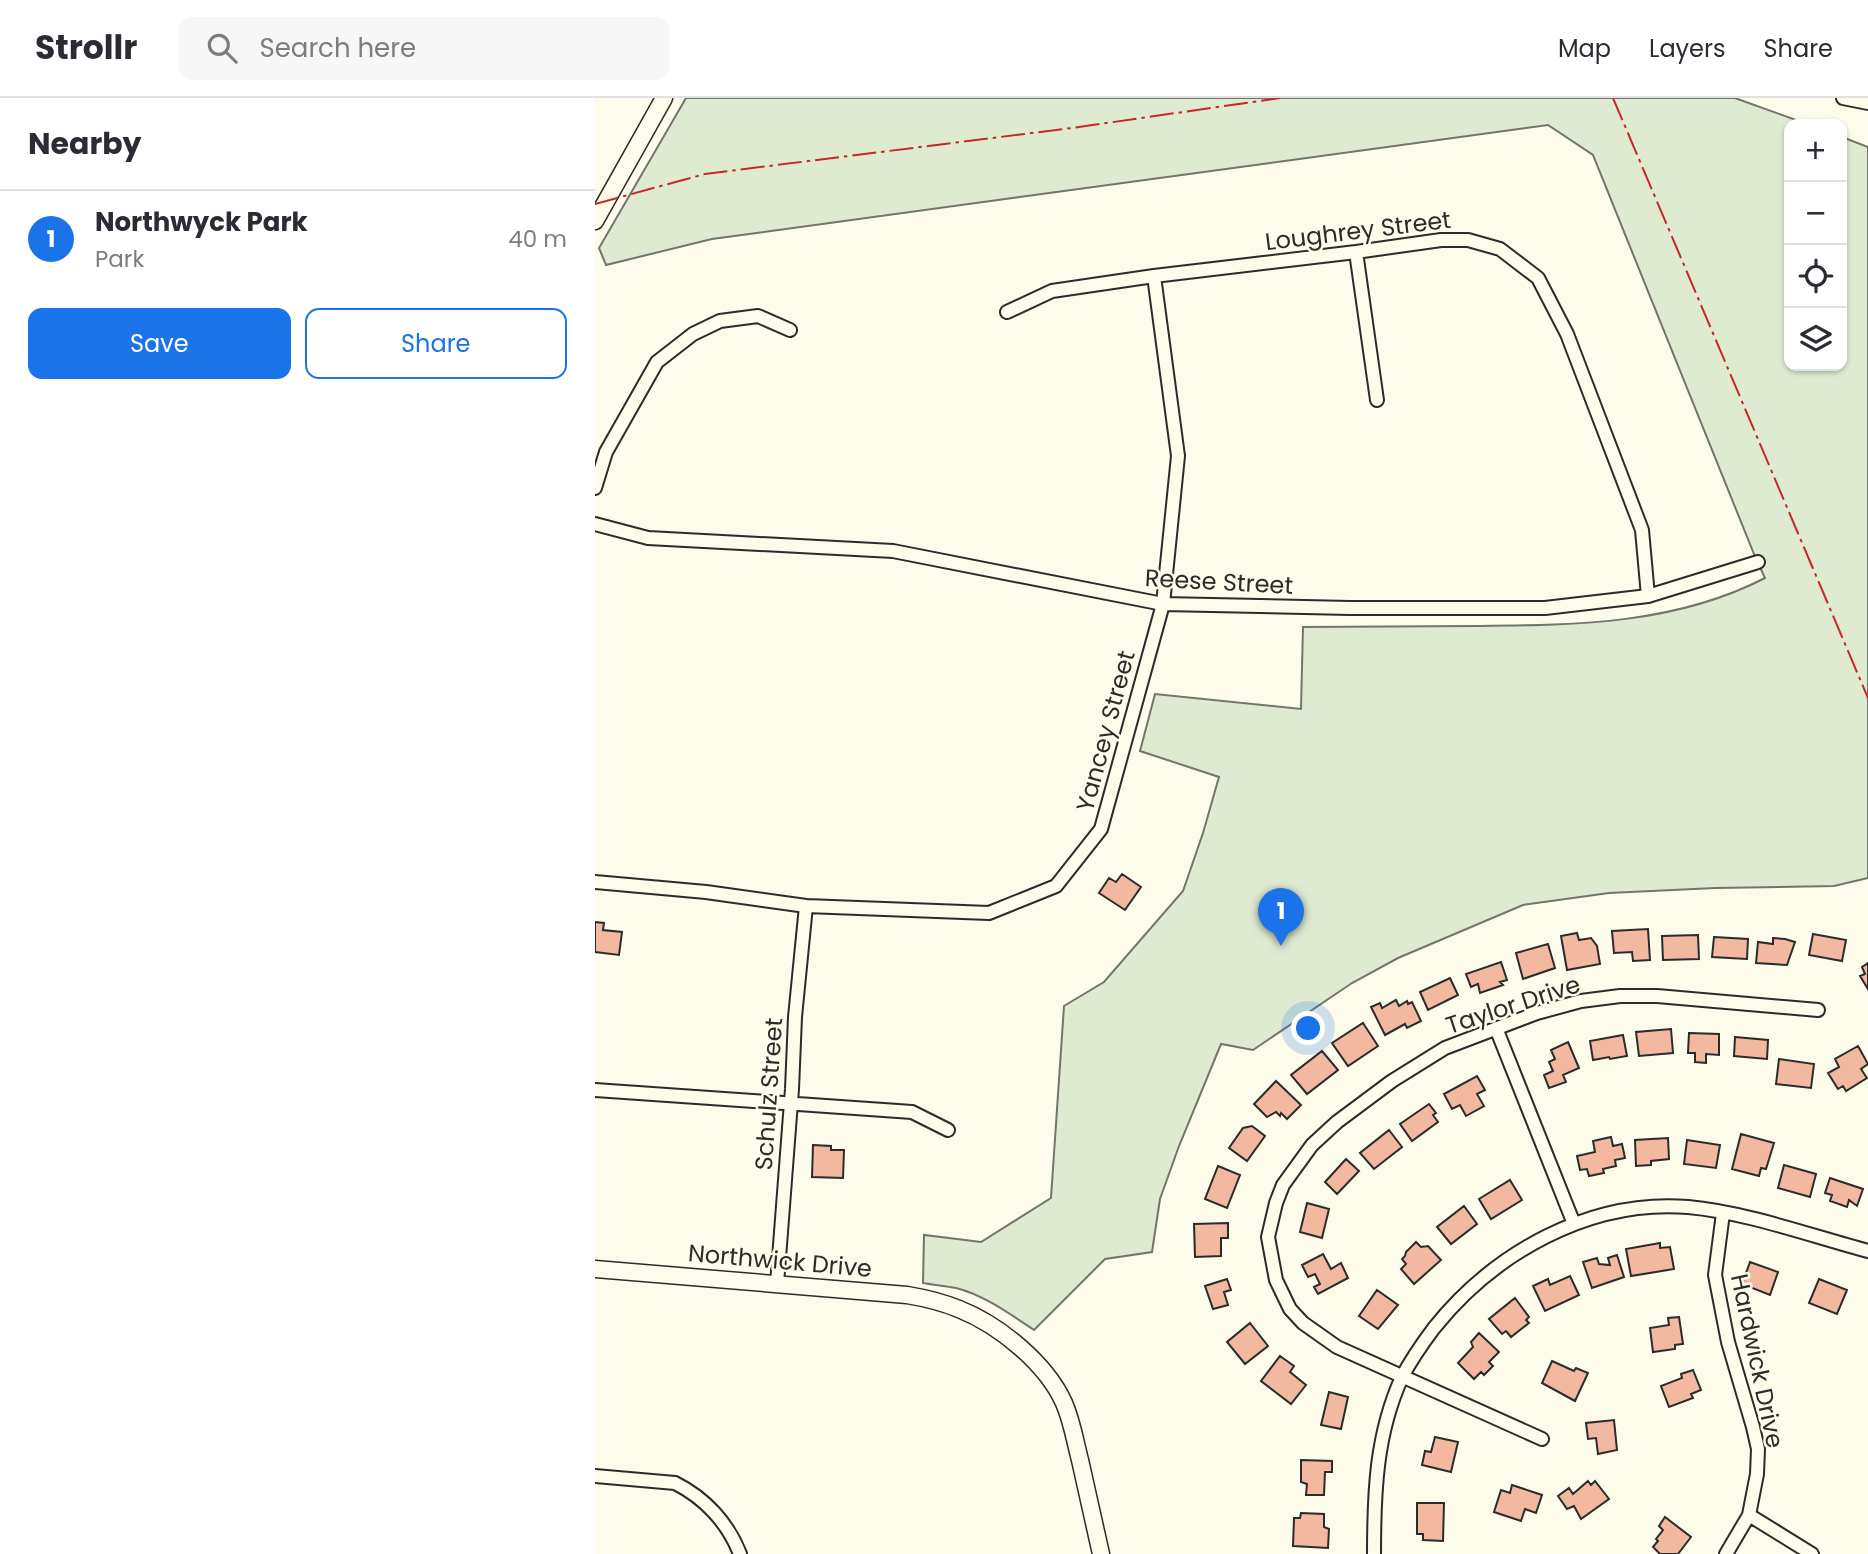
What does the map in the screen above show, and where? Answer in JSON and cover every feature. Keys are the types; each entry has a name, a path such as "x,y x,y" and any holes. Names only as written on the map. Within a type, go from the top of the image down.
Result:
{"street":[{"path":"595,221 664,98"},
{"path":"1843,98 1868,103"},
{"name":"Loughrey Street","path":"1007,312 1052,291 1154,276 1441,240 1468,240 1500,249 1538,278 1567,334 1642,530 1648,596"},
{"path":"1356,252 1377,400"},
{"name":"Yancey Street","path":"595,882 706,892 806,906 989,913 1056,886 1101,829 1163,604 1178,456 1154,276"},
{"path":"595,488 606,452 657,362 693,334 720,321 758,316 790,330"},
{"name":"Reese Street","path":"595,524 648,538 893,551 1163,604 1545,608 1648,596 1758,562"},
{"name":"Schulz Street","path":"777,1284 795,1017 806,906"},
{"name":"Taylor Drive","path":"1542,1439 1337,1347 1304,1324 1290,1309 1276,1280 1268,1237 1283,1185 1312,1145 1337,1122 1392,1081 1445,1048 1537,1013 1581,1001 1620,996 1657,996 1818,1010"},
{"path":"1496,1028 1574,1224"},
{"path":"595,1090 912,1112 948,1130"},
{"path":"1374,1554 1374,1493 1381,1446 1403,1376 1420,1346 1447,1312 1477,1283 1513,1255 1574,1224 1608,1214 1643,1208 1687,1207 1723,1213 1868,1251"},
{"name":"Hardwick Drive","path":"1723,1213 1714,1275 1728,1342 1758,1449 1757,1474 1749,1515 1726,1554"},
{"name":"Northwick Drive","path":"595,1269 907,1295 960,1309 996,1330 1030,1356 1055,1386 1071,1422 1101,1554"},
{"path":"595,1476 675,1483 705,1503 721,1520 740,1554"},
{"path":"1749,1515 1812,1554"}],"green space":[{"path":"686,98 1735,98 1793,119 1784,119 1784,371 1847,371 1847,139 1868,147 1868,878 1834,886 1609,893 1523,905 1398,958 1352,983 1253,1050 1221,1044 1160,1199 1152,1252 1105,1259 1034,1330 977,1295 956,1288 923,1283 924,1235 981,1242 1051,1198 1064,1006 1104,982 1183,891 1219,777 1140,751 1155,694 1301,709 1303,627 1586,623 1659,614 1695,605 1730,594 1765,578 1593,155 1548,125 712,239 606,265 599,248"}],"building":[{"path":"1122,874 1141,887 1125,910 1099,893 1109,878 1116,882"},
{"path":"595,922 604,923 603,930 622,932 619,955 595,952"},
{"path":"1648,929 1650,960 1633,961 1632,952 1614,953 1612,931"},
{"path":"1577,933 1579,940 1591,938 1597,946 1600,964 1567,970 1561,936"},
{"path":"1813,934 1846,940 1842,961 1809,955"},
{"path":"1698,935 1699,959 1663,960 1662,936"},
{"path":"1714,937 1748,939 1747,959 1712,957"},
{"path":"1773,938 1795,942 1787,965 1756,963 1758,942 1773,944"},
{"path":"1548,944 1555,968 1523,979 1516,953"},
{"path":"1501,962 1507,980 1500,982 1503,985 1480,993 1478,984 1471,987 1466,974"},
{"path":"1868,963 1868,989 1860,976 1865,974 1862,967"},
{"path":"1450,978 1458,995 1428,1010 1420,992"},
{"path":"1396,1000 1399,1006 1407,1001 1408,1004 1412,1002 1421,1021 1407,1028 1405,1024 1385,1035 1371,1007 1380,1003 1382,1008"},
{"path":"1363,1023 1378,1046 1348,1066 1332,1043"},
{"path":"1671,1029 1673,1053 1639,1056 1636,1032"},
{"path":"1689,1033 1719,1034 1719,1055 1706,1054 1706,1063 1695,1062 1695,1053 1688,1053"},
{"path":"1623,1035 1627,1056 1593,1060 1590,1041"},
{"path":"1735,1037 1768,1040 1767,1059 1734,1056"},
{"path":"1568,1042 1579,1068 1563,1075 1566,1082 1549,1088 1544,1075 1553,1071 1549,1062 1555,1059 1551,1050"},
{"path":"1858,1046 1868,1064 1861,1069 1867,1078 1846,1091 1843,1086 1838,1089 1828,1073 1839,1067 1835,1059"},
{"path":"1322,1051 1338,1070 1307,1094 1291,1075"},
{"path":"1779,1059 1814,1064 1811,1088 1776,1084"},
{"path":"1477,1076 1485,1090 1477,1094 1484,1106 1466,1116 1460,1105 1452,1109 1444,1094"},
{"path":"1276,1081 1301,1105 1287,1119 1276,1112 1267,1117 1254,1104"},
{"path":"1429,1104 1436,1113 1433,1115 1438,1122 1412,1141 1400,1124"},
{"path":"1252,1126 1265,1136 1247,1161 1229,1148 1243,1128"},
{"path":"1389,1130 1402,1147 1374,1169 1360,1153"},
{"path":"1741,1134 1774,1143 1766,1169 1761,1168 1759,1176 1732,1169"},
{"path":"1611,1137 1613,1146 1622,1144 1625,1158 1615,1160 1616,1166 1603,1169 1604,1173 1589,1176 1587,1169 1580,1170 1577,1156 1595,1152 1593,1141"},
{"path":"1668,1138 1669,1159 1651,1161 1651,1165 1636,1166 1635,1140"},
{"path":"1687,1140 1720,1145 1716,1168 1684,1164"},
{"path":"813,1145 844,1150 843,1178 812,1177"},
{"path":"1346,1159 1359,1171 1337,1194 1325,1182"},
{"path":"1784,1165 1816,1174 1810,1197 1778,1188"},
{"path":"1218,1166 1240,1175 1227,1208 1205,1199"},
{"path":"1830,1178 1863,1189 1857,1206 1849,1200 1847,1207 1830,1201 1832,1195 1825,1193"},
{"path":"1510,1180 1522,1200 1491,1219 1479,1199"},
{"path":"1307,1203 1329,1209 1322,1238 1300,1232"},
{"path":"1464,1206 1477,1224 1451,1244 1437,1227"},
{"path":"1228,1223 1228,1238 1221,1238 1221,1256 1195,1257 1194,1224"},
{"path":"1416,1242 1421,1247 1428,1246 1441,1260 1414,1284 1401,1269 1406,1264 1402,1259"},
{"path":"1660,1243 1660,1248 1670,1247 1674,1269 1631,1276 1626,1249"},
{"path":"1323,1254 1331,1269 1341,1263 1348,1278 1318,1294 1314,1287 1320,1284 1315,1274 1308,1277 1302,1265"},
{"path":"1617,1255 1624,1277 1592,1288 1583,1262 1597,1258 1599,1264 1610,1265 1608,1258"},
{"path":"1750,1262 1778,1272 1770,1295 1742,1284"},
{"path":"1570,1276 1579,1295 1545,1311 1533,1286 1548,1279 1550,1285"},
{"path":"1227,1279 1231,1290 1224,1292 1228,1305 1213,1309 1205,1286"},
{"path":"1819,1279 1847,1290 1837,1314 1809,1303"},
{"path":"1377,1290 1398,1305 1378,1329 1359,1316"},
{"path":"1515,1298 1529,1317 1526,1320 1529,1323 1511,1337 1506,1331 1502,1334 1489,1319"},
{"path":"1679,1317 1683,1344 1675,1345 1675,1349 1653,1352 1650,1328 1669,1325 1668,1318"},
{"path":"1250,1323 1268,1346 1245,1364 1227,1342"},
{"path":"1479,1333 1499,1352 1489,1362 1493,1366 1484,1375 1481,1372 1474,1379 1458,1363 1473,1347 1471,1342"},
{"path":"1280,1356 1294,1366 1290,1372 1306,1385 1291,1404 1261,1381"},
{"path":"1552,1361 1574,1371 1576,1368 1588,1373 1575,1401 1542,1383"},
{"path":"1693,1370 1701,1390 1691,1394 1693,1398 1669,1407 1661,1386 1682,1378 1681,1374"},
{"path":"1329,1392 1348,1397 1341,1429 1321,1425"},
{"path":"1614,1420 1617,1450 1598,1454 1596,1438 1588,1439 1586,1423"},
{"path":"1435,1437 1458,1442 1451,1472 1422,1465 1425,1451 1431,1452"},
{"path":"1301,1460 1332,1461 1332,1472 1325,1472 1324,1495 1306,1495 1307,1484 1301,1482"},
{"path":"1588,1481 1591,1485 1595,1481 1609,1499 1581,1519 1574,1506 1567,1509 1558,1496 1569,1488 1573,1494"},
{"path":"1512,1485 1542,1495 1536,1513 1525,1509 1521,1521 1494,1512 1501,1490 1510,1493"},
{"path":"1417,1503 1444,1503 1443,1541 1423,1540 1423,1534 1417,1534"},
{"path":"1301,1513 1324,1514 1324,1527 1329,1529 1328,1548 1293,1546 1294,1518 1300,1518"},
{"path":"1665,1517 1691,1537 1678,1554 1660,1554 1653,1547 1663,1530 1659,1526"}],"power":[{"path":"595,204 705,174 1072,128 1280,98"},
{"path":"1613,98 1868,698"}],"place":[{"name":"Northwyck Park","path":"1281,946"}]}
